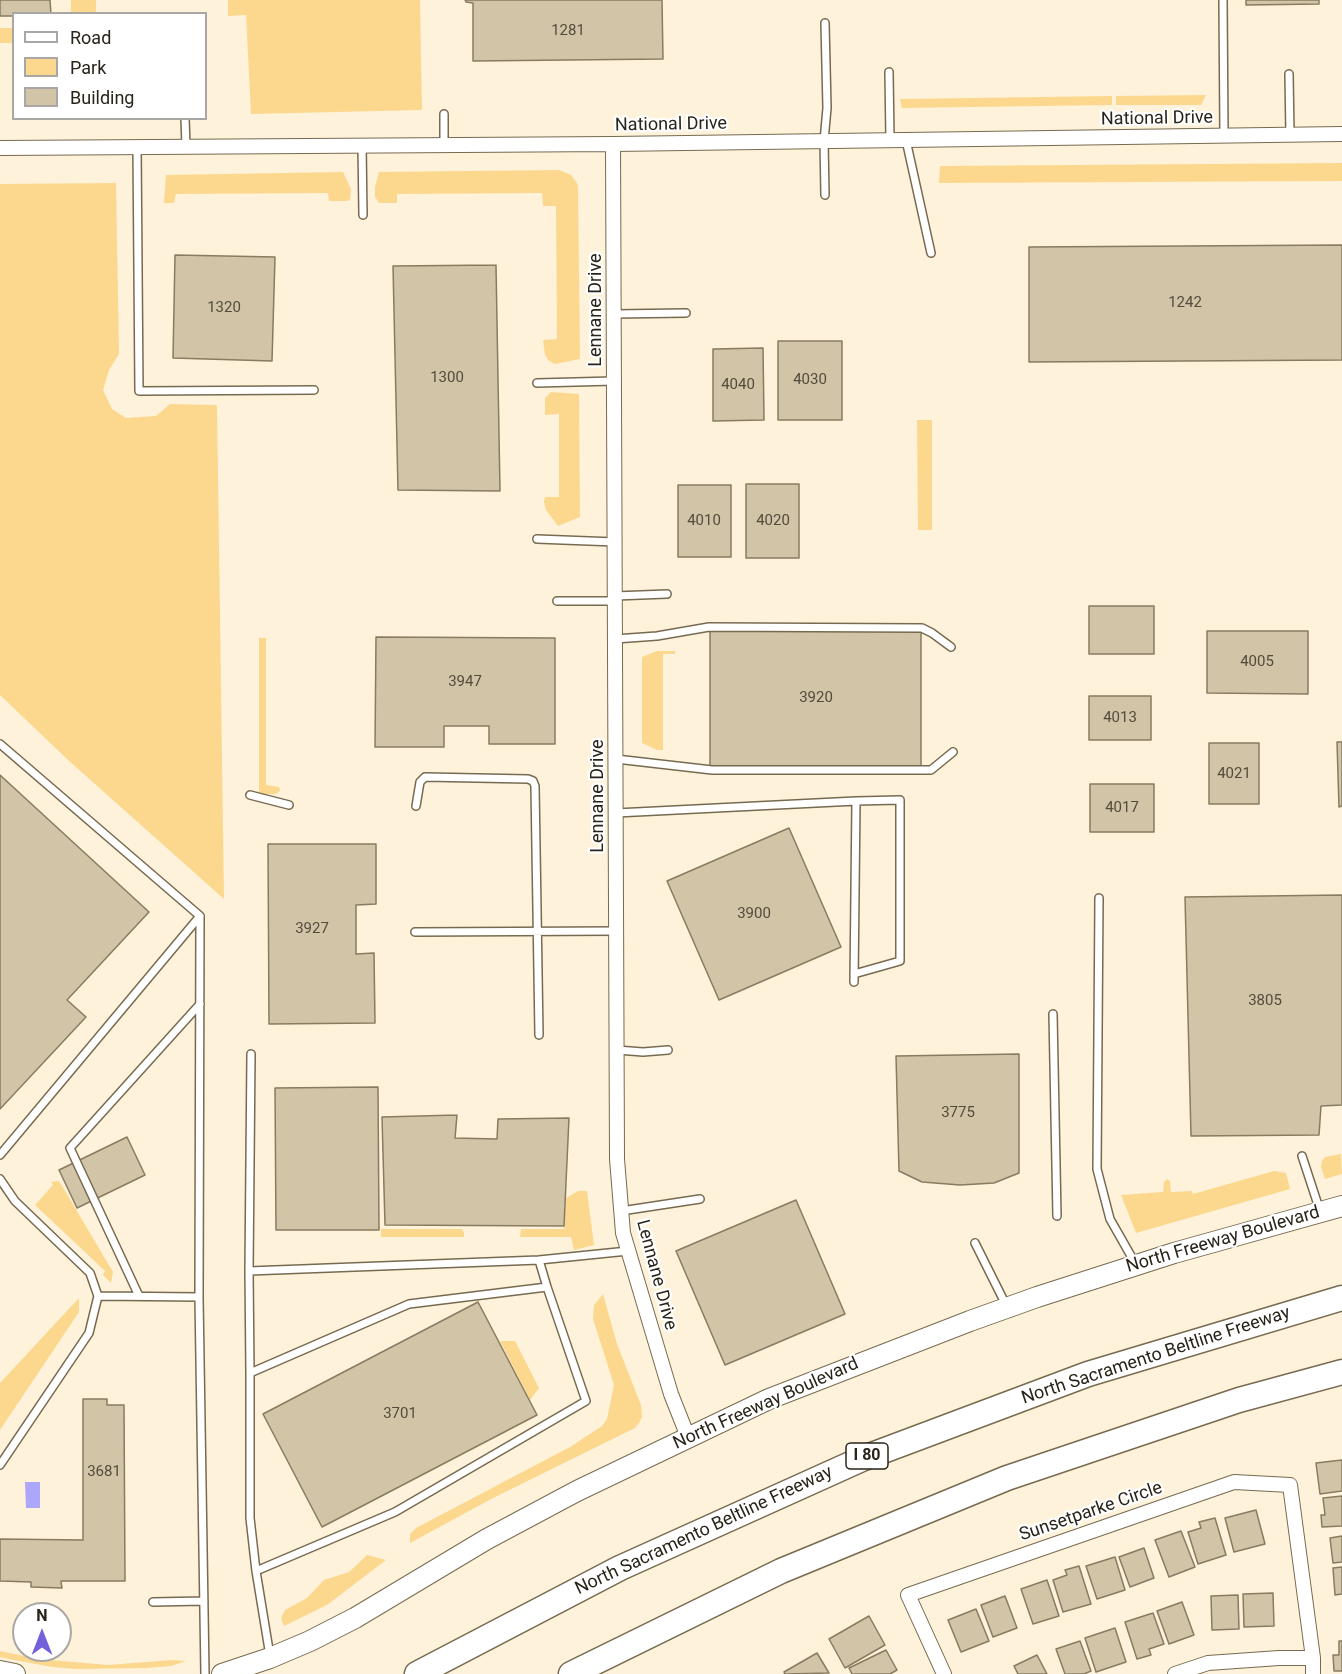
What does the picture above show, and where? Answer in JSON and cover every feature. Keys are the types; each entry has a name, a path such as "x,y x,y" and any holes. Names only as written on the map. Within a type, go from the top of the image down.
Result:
{"highway":[{"name":"North Sacramento Beltline Freeway","path":"417,1674 620,1568 864,1458 1088,1374 1342,1298"},
{"path":"571,1674 781,1571 1007,1478 1239,1400 1342,1372"}],"street":[{"name":"National Drive","path":"0,148 613,144 1342,134"},
{"name":"Lennane Drive","path":"613,144 617,1159 623,1233 671,1394 688,1437"},
{"name":"North Freeway Boulevard","path":"222,1674 270,1658 310,1641 355,1618 517,1523 769,1399 1007,1308 1136,1265 1342,1206"},
{"name":"Sunsetparke Circle","path":"944,1674 908,1595 1234,1482 1290,1485 1313,1658"},
{"path":"1175,1674 1208,1663 1279,1658 1313,1658 1313,1674"},
{"path":"0,1671 15,1674"}],"lane":[{"path":"1224,0 1224,136"},
{"path":"825,23 827,108 824,141 825,195"},
{"path":"889,72 890,140"},
{"path":"1289,74 1290,135"},
{"path":"444,114 444,145"},
{"path":"185,120 186,147"},
{"path":"906,140 931,253"},
{"path":"362,146 363,215"},
{"path":"137,147 139,391 314,390"},
{"path":"614,314 686,313"},
{"path":"537,382 614,381"},
{"path":"537,539 615,542"},
{"path":"557,601 667,594"},
{"path":"615,639 657,636 709,627 922,628 951,647"},
{"path":"0,744 201,916"},
{"path":"616,759 712,771 932,770 953,752"},
{"path":"416,806 420,782 425,777 528,779 536,786 539,1035"},
{"path":"250,795 289,805"},
{"path":"616,813 855,801 900,800 900,961 854,978 855,801"},
{"path":"1099,898 1097,1169 1110,1220 1136,1265"},
{"path":"201,916 199,1297 205,1674"},
{"path":"0,1155 201,916"},
{"path":"415,932 616,932"},
{"path":"139,1296 70,1148 200,1003"},
{"path":"1053,1014 1057,1216"},
{"path":"617,1050 643,1052 668,1050"},
{"path":"251,1054 250,1518 270,1658"},
{"path":"1302,1156 1320,1211"},
{"path":"0,1179 15,1201 90,1273 98,1296 89,1333 0,1465"},
{"path":"621,1211 700,1199"},
{"path":"975,1243 1007,1308"},
{"path":"249,1271 539,1260 628,1251"},
{"path":"256,1571 395,1512 586,1401 539,1260"},
{"path":"250,1373 408,1304 547,1287"},
{"path":"98,1296 199,1297"},
{"path":"153,1602 204,1601"}],"green space":[{"path":"71,0 96,0 96,12 71,12"},
{"path":"228,0 420,0 422,110 251,114 246,15 228,16"},
{"path":"0,28 12,28 12,43 0,43"},
{"path":"1206,95 1201,105 1116,105 1116,96"},
{"path":"1112,96 1112,105 902,108 900,99"},
{"path":"1342,163 1342,181 939,183 940,166"},
{"path":"559,170 571,175 578,188 580,359 555,364 545,355 543,340 557,339 556,206 543,206 542,193 397,194 397,203 379,203 375,197 375,187 379,172"},
{"path":"343,172 351,189 350,200 347,201 329,201 328,193 176,194 174,203 164,203 166,175"},
{"path":"116,183 119,354 109,370 103,390 112,409 126,418 156,416 170,404 217,405 224,899 68,760 0,695 0,184"},
{"path":"551,392 579,394 580,517 558,526 546,510 544,502 545,497 559,497 559,414 545,415 545,398"},
{"path":"917,420 932,420 932,530 918,530"},
{"path":"259,638 266,638 266,785 279,787 280,791 276,794 259,792"},
{"path":"657,651 675,651 675,654 663,654 663,750 657,750 642,743 642,657"},
{"path":"1341,1154 1342,1174 1325,1179 1321,1167 1322,1161 1325,1157"},
{"path":"1274,1171 1286,1173 1290,1189 1136,1233 1121,1195 1163,1192 1164,1182 1167,1179 1170,1181 1171,1192 1192,1191 1193,1194"},
{"path":"58,1181 113,1272 111,1283 103,1275 105,1271 35,1205 53,1185 51,1182"},
{"path":"578,1191 587,1191 594,1245 574,1250 571,1237 520,1237 521,1229 564,1229 566,1198"},
{"path":"381,1229 462,1229 464,1237 381,1237"},
{"path":"603,1294 617,1344 641,1405 642,1417 639,1423 635,1428 493,1498 410,1543 410,1534 416,1528 570,1447 602,1426 607,1419 614,1385 593,1319 594,1305"},
{"path":"79,1298 79,1312 0,1430 0,1383"},
{"path":"500,1341 515,1341 539,1388 530,1400"},
{"path":"367,1555 386,1560 327,1605 284,1626 281,1618 285,1610 307,1598 324,1580 349,1572"},
{"path":"0,1651 12,1653 12,1659 0,1657"},
{"path":"186,1661 171,1666 147,1668 52,1667 26,1662 72,1662 108,1665"}],"shaded area":[{"path":"25,1482 40,1482 40,1508 26,1508"}],"building":[{"path":"0,0 50,0 51,12 12,12 12,16 0,16"},
{"path":"465,0 662,0 663,59 473,61 473,3"},
{"path":"1246,0 1319,0 1319,4 1246,5"},
{"path":"1342,245 1342,360 1029,362 1029,247"},
{"path":"175,255 275,257 272,361 173,358"},
{"path":"496,265 500,491 398,490 393,266"},
{"path":"778,341 842,341 842,420 778,420"},
{"path":"763,348 764,420 713,421 713,349"},
{"path":"746,484 799,484 799,558 746,558"},
{"path":"678,485 731,485 731,557 678,557"},
{"path":"1089,606 1154,606 1154,654 1089,654"},
{"path":"710,630 921,630 921,766 710,766"},
{"path":"1207,631 1308,631 1308,694 1207,693"},
{"path":"376,637 555,638 555,744 489,744 489,726 444,726 444,747 375,747"},
{"path":"1089,696 1151,696 1151,740 1089,740"},
{"path":"1337,742 1342,742 1342,806 1339,807"},
{"path":"1209,743 1259,743 1259,804 1209,804"},
{"path":"0,775 149,912 67,1000 86,1017 0,1109"},
{"path":"1090,784 1154,784 1154,832 1090,832"},
{"path":"789,828 841,947 719,1000 667,881"},
{"path":"268,844 376,844 376,904 356,905 356,954 374,953 375,1023 269,1024"},
{"path":"1342,895 1342,1105 1321,1106 1319,1135 1191,1136 1185,897"},
{"path":"1019,1054 1019,1173 994,1183 960,1185 922,1182 899,1171 896,1056"},
{"path":"378,1087 379,1230 276,1230 275,1088"},
{"path":"457,1115 455,1138 497,1139 498,1119 569,1118 564,1226 385,1225 382,1117"},
{"path":"127,1137 145,1175 77,1208 59,1170"},
{"path":"796,1200 845,1314 725,1365 676,1251"},
{"path":"478,1302 537,1415 322,1527 263,1414"},
{"path":"83,1399 107,1399 107,1405 124,1405 125,1581 61,1581 62,1588 31,1587 31,1582 0,1581 0,1539 83,1540"},
{"path":"1342,1460 1342,1491 1320,1494 1316,1463"},
{"path":"1342,1496 1342,1526 1322,1527 1321,1515 1325,1515 1323,1498"},
{"path":"1256,1510 1265,1544 1234,1552 1225,1518"},
{"path":"1215,1518 1226,1555 1198,1564 1188,1532 1201,1528 1199,1522"},
{"path":"1181,1531 1195,1567 1169,1577 1155,1540"},
{"path":"1342,1536 1342,1562 1333,1563 1330,1538"},
{"path":"1144,1548 1154,1578 1130,1587 1119,1557"},
{"path":"1115,1557 1125,1590 1097,1599 1086,1566"},
{"path":"1079,1566 1091,1604 1063,1612 1053,1580 1067,1575 1065,1570"},
{"path":"1342,1567 1342,1594 1335,1595 1333,1568"},
{"path":"1047,1580 1059,1616 1033,1624 1021,1589"},
{"path":"1273,1593 1274,1626 1244,1627 1243,1594"},
{"path":"1238,1595 1239,1629 1212,1630 1211,1596"},
{"path":"1005,1596 1017,1628 993,1637 981,1605"},
{"path":"1182,1602 1194,1635 1169,1644 1157,1611"},
{"path":"976,1609 989,1641 961,1652 948,1620"},
{"path":"1153,1613 1164,1644 1149,1649 1151,1655 1137,1659 1125,1622"},
{"path":"869,1616 885,1645 845,1668 829,1639"},
{"path":"1115,1628 1126,1662 1096,1672 1085,1638"},
{"path":"1080,1641 1091,1671 1084,1674 1065,1674 1056,1649"},
{"path":"1339,1641 1342,1641 1342,1671 1334,1671 1333,1655 1339,1655"},
{"path":"886,1650 897,1670 890,1674 852,1674 849,1668"},
{"path":"817,1653 829,1673 785,1674 784,1672"},
{"path":"1037,1655 1047,1674 1018,1674 1014,1666"}]}
